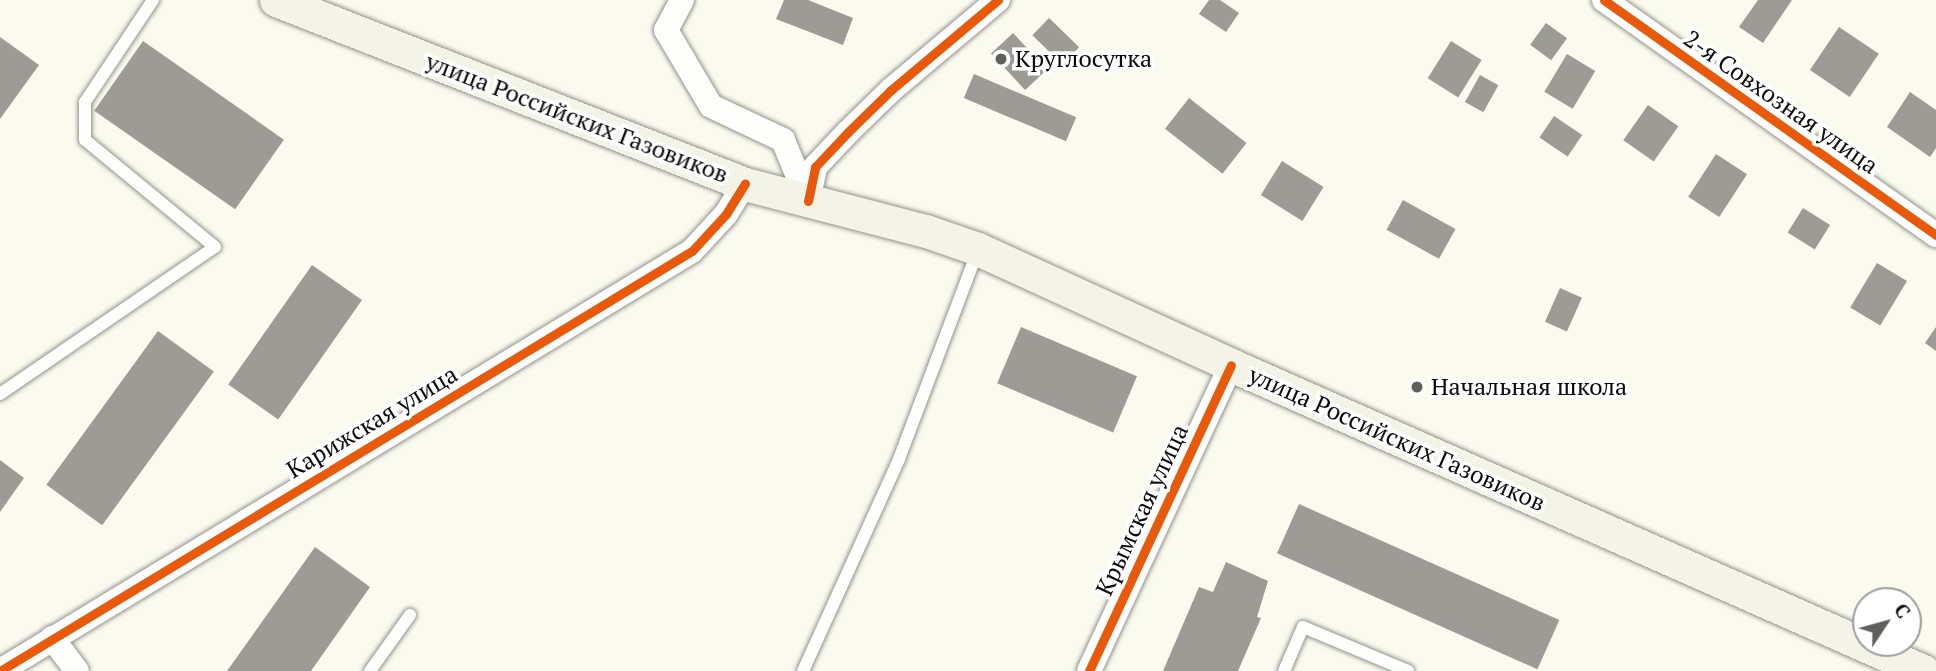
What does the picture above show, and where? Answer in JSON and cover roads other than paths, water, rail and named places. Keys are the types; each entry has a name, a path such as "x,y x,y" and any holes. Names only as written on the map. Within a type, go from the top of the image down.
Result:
{"main road":[{"name":"улица Российских Газовиков","path":"276,0 745,184 926,231 978,249 1231,365 1923,671"}],"street":[{"path":"682,0 666,30 711,106 783,140 808,201"},
{"path":"808,201 815,167 848,132 891,90 998,0"},
{"name":"2-я Совхозная улица","path":"1604,0 1936,235"},
{"name":"Карижская улица","path":"0,671 692,251 726,214 745,184"},
{"name":"Крымская улица","path":"1089,671 1231,365"},
{"path":"52,638 77,671"}],"lane":[{"path":"0,394 215,247 85,140 85,102 153,0"},
{"path":"803,671 900,458 978,249"},
{"path":"370,671 410,615"},
{"path":"1284,671 1303,627 1408,671"}],"place":[{"name":"Круглосутка","path":"1001,59"},
{"name":"Начальная школа","path":"1417,387"}]}
